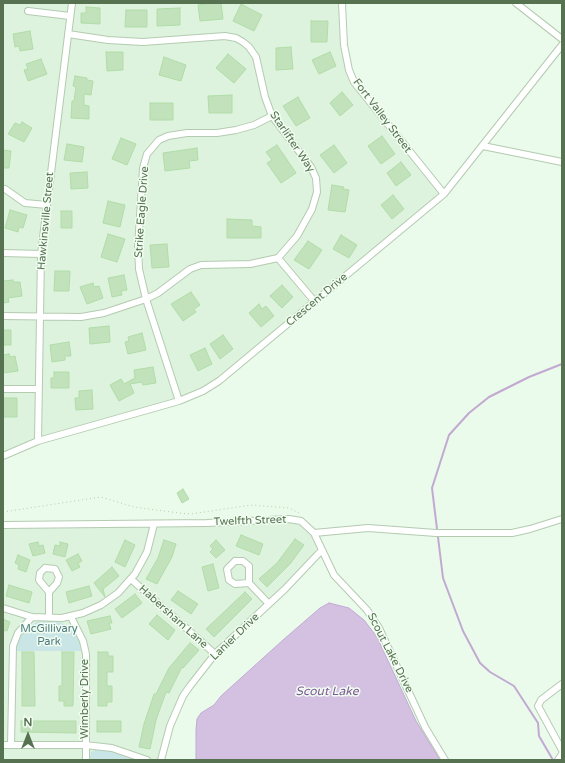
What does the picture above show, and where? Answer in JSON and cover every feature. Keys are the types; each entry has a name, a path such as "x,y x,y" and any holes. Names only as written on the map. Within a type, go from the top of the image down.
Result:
{"street":[{"name":"Hawkinsville Street","path":"38,441 41,254 72,3"},
{"name":"Fort Valley Street","path":"342,3 346,55 354,82 444,194"},
{"path":"516,3 562,39"},
{"path":"28,11 70,16"},
{"name":"Starlifter Way","path":"68,34 108,40 143,42 213,36 236,38 249,47 256,57 265,97 272,116 311,167 316,178 317,192 312,209 296,236 278,258"},
{"name":"Crescent Drive","path":"3,456 38,441 179,401 203,391 219,381 444,194 484,146 562,45"},
{"name":"Strike Eagle Drive","path":"179,401 146,299 139,269 138,247 143,168 147,154 159,140 168,136 187,133 217,133 236,130 272,116"},
{"path":"484,146 562,162"},
{"path":"5,189 25,203 47,205"},
{"path":"3,253 41,254"},
{"path":"3,316 81,317 104,313 146,299 158,293 190,269 201,265 250,264 278,258 315,302"},
{"path":"3,389 38,389"},
{"name":"Twelfth Street","path":"3,525 154,524 289,519 300,521 314,533"},
{"path":"314,533 381,528 436,533 512,533 562,519"},
{"path":"3,608 32,617 71,617 92,610 110,600 131,579 147,552 154,524"},
{"name":"Scout Lake Drive","path":"314,533 321,551 334,575 367,610 379,628 425,727 445,760"},
{"name":"Lanier Drive","path":"162,760 170,726 183,696 215,654 269,604 321,551"},
{"path":"249,583 236,584 229,580 226,572 231,562 239,560 246,563 250,570 249,583 269,604"},
{"name":"Habersham Lane","path":"131,579 215,654"},
{"path":"49,592 49,618"},
{"path":"11,745 13,646 18,633 32,617"},
{"name":"Wimberly Drive","path":"71,617 83,641 86,654 86,760"},
{"path":"562,684 541,700 538,706 562,750"},
{"path":"3,745 85,745 112,748 147,760"},
{"path":"558,760 562,754"}],"path":[{"path":"3,512 100,497 134,507 178,513 192,514 251,505 289,508 305,517"}],"shaded area":[{"path":"3,3 345,3 349,70 444,194 203,391 38,441 3,455"},
{"path":"293,521 311,531 316,542 316,555 215,654 170,720 161,760 3,760 3,528"}],"green space":[{"name":"McGillivary Park","path":"47,620 57,621 71,627 79,639 81,651 16,651 18,639 26,629 36,622"},
{"path":"98,749 107,750 136,760 89,760 91,752"}],"water":[{"name":"Scout Lake","path":"329,603 349,608 364,620 377,637 416,721 440,760 196,760 197,719 201,713 214,705 221,696 283,640 320,608"}],"building":[{"path":"221,3 223,19 200,21 198,5"},
{"path":"241,4 262,15 254,31 233,21"},
{"path":"86,7 100,8 100,24 81,23 81,13 86,13"},
{"path":"180,8 180,25 157,26 157,9"},
{"path":"126,10 147,10 147,27 125,27"},
{"path":"311,21 328,21 327,42 311,42"},
{"path":"30,31 33,49 20,51 19,46 15,47 13,34"},
{"path":"291,47 293,69 276,70 276,48"},
{"path":"106,52 123,52 123,70 107,71"},
{"path":"330,52 336,66 319,74 312,60"},
{"path":"228,54 246,69 234,83 216,68"},
{"path":"164,57 186,65 181,81 159,75"},
{"path":"41,59 47,74 28,81 24,70 28,69 26,64"},
{"path":"75,76 87,78 87,80 93,81 91,95 84,94 84,105 89,106 89,119 71,118 72,101 74,101 76,87 73,86"},
{"path":"342,92 353,105 340,116 330,103"},
{"path":"232,95 232,113 209,113 208,96"},
{"path":"298,97 310,118 296,126 283,106"},
{"path":"150,103 173,103 173,120 150,120"},
{"path":"22,122 32,128 24,142 8,134 15,123 20,125"},
{"path":"382,136 395,154 381,164 368,146"},
{"path":"121,138 136,144 127,165 112,159"},
{"path":"67,144 84,147 82,162 64,160"},
{"path":"277,145 296,173 281,183 267,163 272,160 266,152"},
{"path":"334,145 347,163 334,173 320,155"},
{"path":"197,148 198,160 189,161 190,168 165,171 163,153"},
{"path":"3,150 11,151 9,168 3,168"},
{"path":"401,162 411,175 396,186 387,173"},
{"path":"87,172 88,188 71,189 70,173"},
{"path":"332,185 344,187 343,189 349,190 345,212 328,210"},
{"path":"393,195 404,209 392,219 381,205"},
{"path":"108,201 125,205 120,227 103,223"},
{"path":"10,210 27,215 23,228 19,227 18,232 5,228"},
{"path":"61,211 72,211 72,228 61,228"},
{"path":"227,219 252,220 252,226 261,227 261,238 227,238"},
{"path":"108,234 125,239 117,262 101,257"},
{"path":"341,235 357,245 349,258 333,249"},
{"path":"308,241 322,250 309,269 294,260"},
{"path":"167,244 169,267 152,268 150,245"},
{"path":"55,271 70,271 69,291 54,291"},
{"path":"124,275 127,290 121,291 122,295 112,297 108,278"},
{"path":"13,280 13,282 20,282 22,296 8,298 9,302 3,303 3,281"},
{"path":"93,283 94,287 99,286 103,298 87,304 80,287"},
{"path":"282,285 293,297 282,308 270,296"},
{"path":"191,292 200,305 194,309 196,312 183,321 171,304"},
{"path":"259,304 262,309 266,306 274,316 261,327 249,313"},
{"path":"109,326 110,342 90,344 89,328"},
{"path":"3,330 11,330 11,345 3,345"},
{"path":"142,333 146,350 128,354 125,342 129,341 128,337"},
{"path":"223,335 233,349 220,359 210,344"},
{"path":"69,342 71,356 65,356 65,360 52,362 50,345"},
{"path":"205,348 212,364 198,371 190,355"},
{"path":"9,354 10,357 15,356 18,371 3,373 3,355"},
{"path":"153,367 156,383 143,385 142,382 130,384 134,393 119,401 110,385 121,379 124,384 135,378 134,370"},
{"path":"54,372 69,372 69,388 51,388 51,378 54,378"},
{"path":"92,390 93,409 76,410 75,398 79,398 79,391"},
{"path":"3,398 17,398 17,417 3,417"},
{"path":"183,489 189,499 182,503 177,493"},
{"path":"241,535 263,544 259,555 236,546"},
{"path":"295,539 304,545 290,564 267,587 259,579 277,563"},
{"path":"125,540 135,545 125,567 115,562"},
{"path":"164,540 176,544 172,557 157,584 146,579 158,558"},
{"path":"216,540 225,550 216,558 210,552 213,549 210,546"},
{"path":"38,542 39,546 43,545 45,553 33,556 29,544"},
{"path":"60,542 68,544 65,557 53,554 55,545 60,546"},
{"path":"78,554 82,561 78,563 80,567 72,571 66,560"},
{"path":"18,555 30,560 26,572 18,569 19,565 15,563"},
{"path":"213,564 219,588 208,591 202,567"},
{"path":"112,567 119,576 103,589 105,597 94,583"},
{"path":"9,585 32,592 29,603 6,596"},
{"path":"89,586 92,596 69,603 66,592"},
{"path":"178,591 198,604 191,614 171,600"},
{"path":"245,592 252,599 214,637 206,629"},
{"path":"135,594 142,603 122,618 115,609"},
{"path":"157,615 175,630 168,640 149,624"},
{"path":"110,616 112,623 109,623 111,629 91,634 87,621"},
{"path":"3,619 10,622 7,631 3,630"},
{"path":"190,643 199,650 183,668 182,667 169,693 166,692 156,720 150,749 139,747 144,724 154,694 156,694 169,668"},
{"path":"22,652 34,652 35,706 22,706"},
{"path":"62,652 74,652 73,706 64,706 64,701 59,701 59,686 62,686"},
{"path":"98,652 108,652 108,656 113,656 113,672 107,672 107,686 112,686 112,702 107,702 107,706 98,706"},
{"path":"21,721 76,721 76,733 21,732"},
{"path":"97,721 121,721 121,732 97,732"}],"waterway":[{"path":"553,760 539,736 538,723 514,686 490,672 480,663 463,631 443,578 432,488 449,435 469,413 489,397 529,377 562,364"}]}
